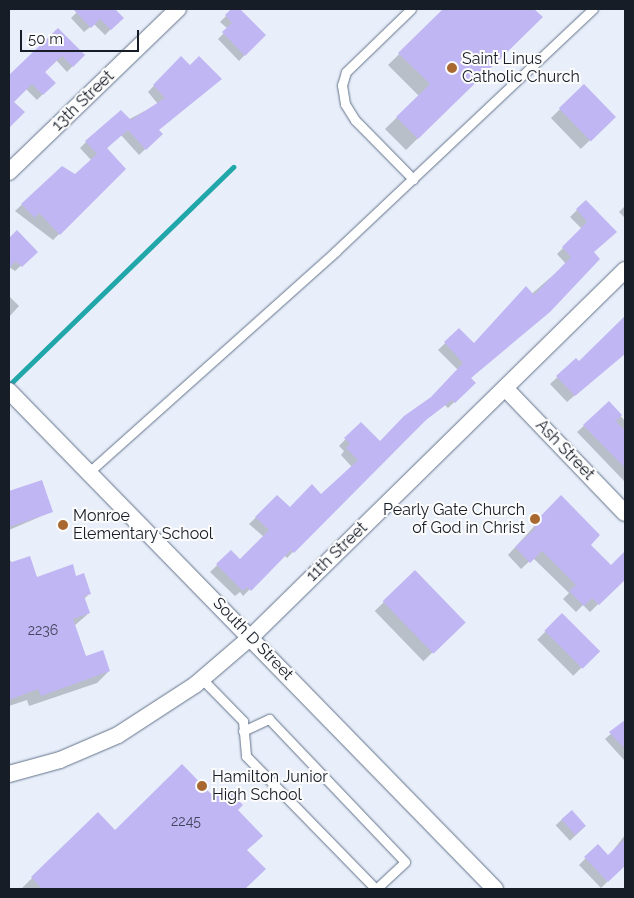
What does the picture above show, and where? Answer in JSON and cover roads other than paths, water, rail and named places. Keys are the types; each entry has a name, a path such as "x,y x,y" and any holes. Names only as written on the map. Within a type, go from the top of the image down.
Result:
{"street":[{"name":"13th Street","path":"9,172 178,9"},
{"name":"11th Street","path":"9,774 60,760 118,735 202,679 251,636 625,270"},
{"name":"Ash Street","path":"505,388 625,513"},
{"name":"South D Street","path":"9,391 251,636 496,889"}],"lane":[{"path":"411,9 346,72 342,85 346,104 355,120 413,179"},
{"path":"89,472 413,179 593,9"},
{"path":"202,679 242,721 243,731 246,756 376,889 405,862 269,719 243,731"}],"waterway":[{"path":"9,385 233,167"}],"place":[{"name":"Saint Linus Catholic Church","path":"452,68"},
{"name":"Pearly Gate Church of God in Christ","path":"535,519"},
{"name":"Monroe Elementary School","path":"63,525"},
{"name":"Hamilton Junior High School","path":"202,786"}]}
